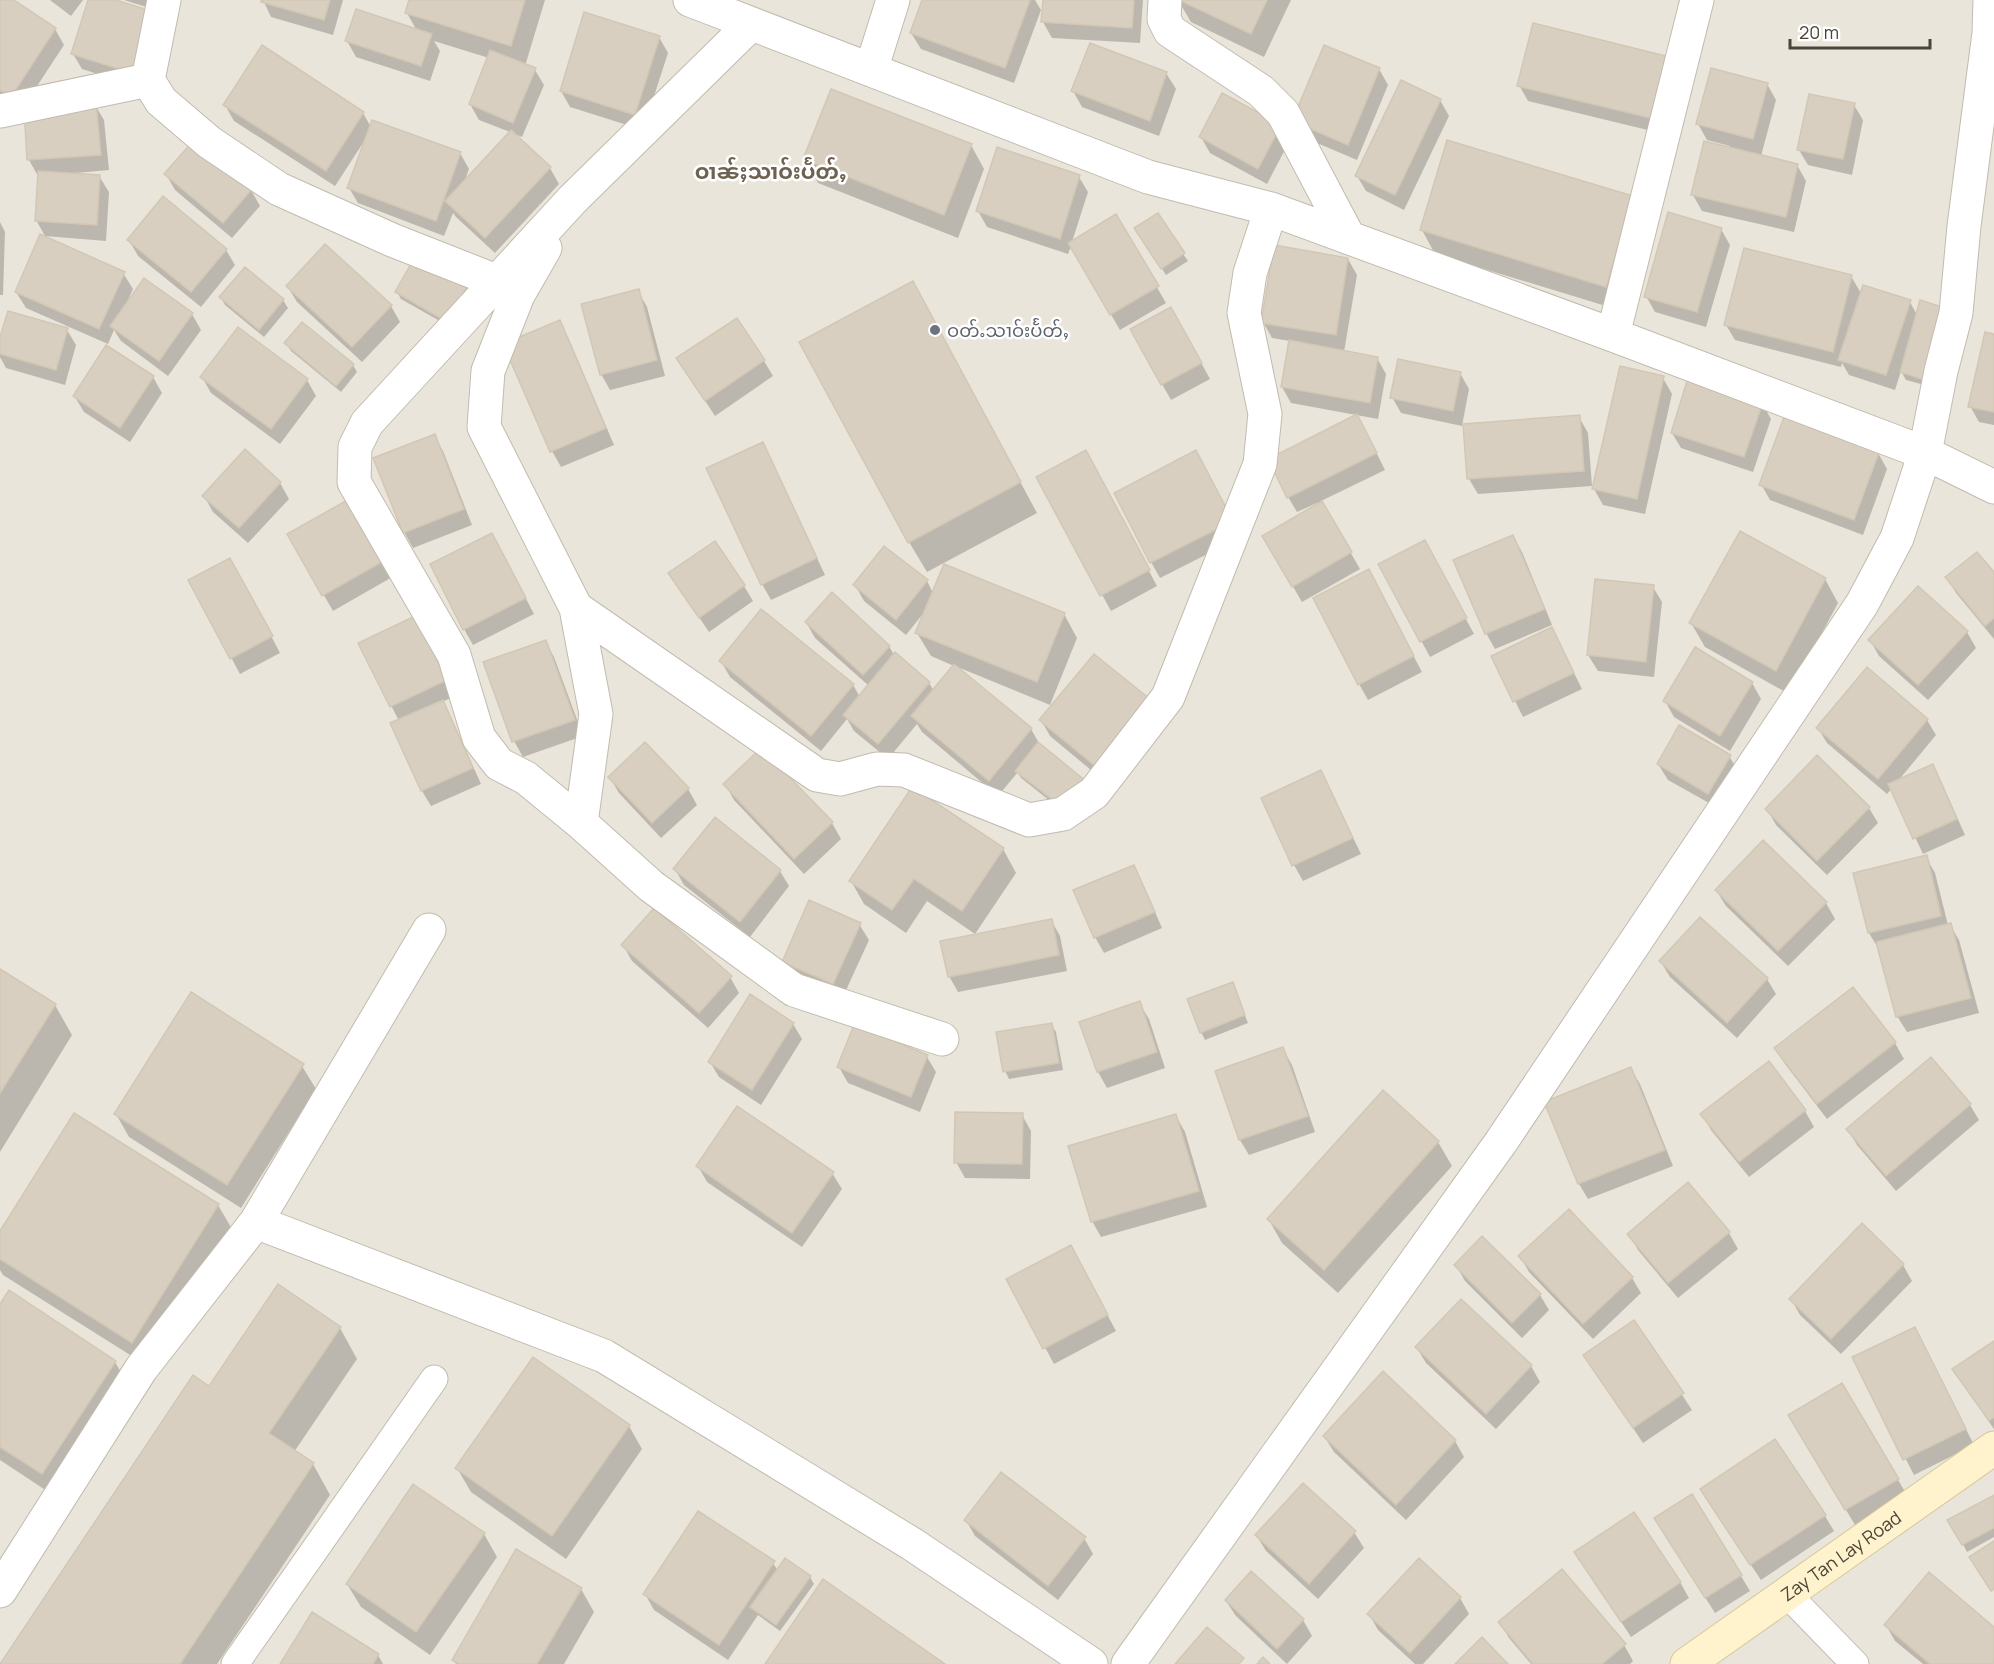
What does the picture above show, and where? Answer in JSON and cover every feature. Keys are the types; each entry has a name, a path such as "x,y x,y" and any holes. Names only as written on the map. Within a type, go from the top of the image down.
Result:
{"street":[{"path":"164,0 148,80 161,100 209,142 279,189 392,240 496,281"},
{"path":"690,0 1148,177 1271,209 1613,335 1925,453 1994,487"},
{"path":"871,70 892,0"},
{"path":"1165,0 1164,19 1170,31 1261,91 1283,113 1349,238"},
{"path":"1613,335 1696,0"},
{"path":"1128,1664 1501,1142 1862,604 1897,538 1925,453 1941,371 1956,313 1964,226 1989,33 1990,0"},
{"path":"751,24 573,199 367,423 355,447 354,482 454,655 478,738 499,764 526,778 581,823 651,886 794,990 942,1039"},
{"path":"0,111 148,80"},
{"path":"573,199 518,295 488,371 484,427 576,608 596,714 581,823"},
{"path":"576,608 817,775 840,779 877,770 904,770 1029,820 1063,814 1094,793 1168,697 1260,464 1265,414 1244,313 1250,273 1271,209"},
{"path":"0,1591 141,1369 256,1222 429,930"},
{"path":"256,1222 604,1356 912,1544 1090,1664"},
{"name":"Zay Tan Lay Road","path":"1687,1664 1994,1448"}],"lane":[{"path":"235,1664 434,1379"},
{"path":"1787,1594 1855,1664"}],"shaded area":[{"path":"0,0 1994,0 1994,1664 0,1664"}],"building":[{"path":"0,0 14,0 56,28 11,97 0,90"},
{"path":"88,0 116,0 151,11 132,73 71,54"},
{"path":"261,0 330,0 324,20 261,2"},
{"path":"409,0 525,0 511,46 405,13"},
{"path":"922,0 1030,0 1005,68 910,33"},
{"path":"1043,0 1134,0 1132,28 1041,22"},
{"path":"1179,0 1267,0 1251,34"},
{"path":"356,9 432,34 421,66 345,41"},
{"path":"584,12 660,36 635,115 560,91"},
{"path":"1533,23 1666,56 1651,118 1517,86"},
{"path":"1090,43 1167,72 1150,121 1071,91"},
{"path":"262,45 364,112 326,171 223,105"},
{"path":"1324,45 1380,68 1348,145 1292,121"},
{"path":"490,50 536,68 513,123 469,104"},
{"path":"1711,68 1768,83 1753,139 1696,124"},
{"path":"1401,80 1441,99 1395,195 1355,176"},
{"path":"831,89 972,144 944,215 803,159"},
{"path":"1222,93 1281,125 1258,169 1199,137"},
{"path":"1809,94 1855,103 1843,159 1797,150"},
{"path":"96,103 101,155 27,160 24,108"},
{"path":"372,120 461,152 436,221 347,188"},
{"path":"511,130 551,167 485,238 445,201"},
{"path":"194,140 252,189 223,223 164,174"},
{"path":"1447,140 1633,196 1606,287 1420,230"},
{"path":"1704,141 1798,164 1786,217 1691,195"},
{"path":"997,147 1080,175 1060,239 976,211"},
{"path":"38,171 100,175 97,225 35,221"},
{"path":"163,196 227,249 191,292 127,240"},
{"path":"1668,212 1722,228 1697,312 1644,297"},
{"path":"1158,213 1185,253 1161,269 1134,228"},
{"path":"1116,214 1159,286 1110,315 1068,243"},
{"path":"40,234 125,272 99,329 15,292"},
{"path":"325,244 392,305 352,347 286,286"},
{"path":"1274,245 1348,258 1336,335 1261,323"},
{"path":"1744,248 1852,275 1833,352 1724,325"},
{"path":"415,257 467,287 447,322 395,292"},
{"path":"245,267 284,299 259,330 219,297"},
{"path":"144,278 193,313 159,361 110,326"},
{"path":"913,281 1021,482 908,543 799,342"},
{"path":"1863,285 1911,300 1886,375 1838,360"},
{"path":"639,289 657,360 600,375 581,304"},
{"path":"1920,300 1948,309 1928,381 1900,372"},
{"path":"1171,307 1202,363 1161,385 1130,329"},
{"path":"8,311 68,328 56,370 0,354 0,337"},
{"path":"737,318 765,360 705,401 676,358"},
{"path":"560,320 606,428 550,452 503,344"},
{"path":"302,322 354,364 336,386 284,343"},
{"path":"238,327 308,379 271,429 200,377"},
{"path":"1985,332 1994,334 1994,412 1968,407"},
{"path":"1289,340 1378,357 1370,403 1281,387"},
{"path":"106,345 154,376 120,428 73,396"},
{"path":"1398,359 1461,372 1453,411 1390,398"},
{"path":"1620,366 1664,376 1637,499 1592,489"},
{"path":"1688,378 1763,402 1744,457 1671,433"},
{"path":"1357,414 1377,453 1287,498 1268,459"},
{"path":"1580,415 1584,471 1467,479 1463,424"},
{"path":"1784,417 1879,452 1854,520 1759,485"},
{"path":"435,434 464,509 403,533 373,458"},
{"path":"763,442 817,558 761,585 706,468"},
{"path":"245,449 281,482 239,528 202,496"},
{"path":"1086,450 1150,570 1100,596 1036,477"},
{"path":"1196,450 1233,521 1150,563 1114,493"},
{"path":"351,498 387,559 322,596 287,534"},
{"path":"1322,501 1352,552 1292,587 1262,536"},
{"path":"1740,531 1826,578 1776,671 1689,623"},
{"path":"492,533 526,598 463,630 430,564"},
{"path":"1513,535 1545,609 1485,634 1453,560"},
{"path":"1425,540 1467,618 1420,642 1378,564"},
{"path":"715,541 745,585 699,618 668,573"},
{"path":"884,546 928,580 896,620 853,585"},
{"path":"1977,552 1994,572 1994,618 1985,626 1945,577"},
{"path":"230,558 273,636 230,659 188,580"},
{"path":"944,564 1065,613 1037,682 915,633"},
{"path":"1369,569 1414,656 1358,685 1313,598"},
{"path":"1595,579 1654,585 1646,662 1587,655"},
{"path":"1918,586 1968,631 1918,685 1868,640"},
{"path":"832,592 890,646 863,675 805,622"},
{"path":"761,609 854,684 811,736 719,661"},
{"path":"415,616 447,680 390,707 358,643"},
{"path":"1552,627 1574,673 1513,702 1491,656"},
{"path":"546,640 575,720 512,742 483,662"},
{"path":"1695,647 1753,682 1720,736 1663,701"},
{"path":"895,652 930,682 878,744 843,715"},
{"path":"1094,654 1155,703 1100,770 1039,720"},
{"path":"954,664 1032,728 989,781 911,716"},
{"path":"1867,667 1928,719 1878,779 1816,728"},
{"path":"443,700 473,768 421,791 390,723"},
{"path":"1679,725 1731,755 1708,794 1657,764"},
{"path":"645,742 689,788 652,823 608,777"},
{"path":"1038,742 1087,782 1065,809 1015,771"},
{"path":"761,748 833,822 794,859 723,784"},
{"path":"1817,755 1870,807 1817,861 1765,809"},
{"path":"1933,764 1957,819 1913,839 1888,784"},
{"path":"1321,770 1353,838 1292,866 1261,798"},
{"path":"912,787 1004,848 962,911 914,879 892,910 849,881"},
{"path":"715,817 781,870 740,922 673,869"},
{"path":"1763,840 1827,902 1778,951 1715,890"},
{"path":"1927,855 1941,916 1868,933 1853,873"},
{"path":"1134,865 1155,912 1094,938 1073,890"},
{"path":"809,900 861,923 833,984 782,962"},
{"path":"654,908 732,976 699,1013 621,945"},
{"path":"1700,917 1768,978 1727,1023 1659,961"},
{"path":"1052,919 1059,955 948,977 940,941"},
{"path":"1951,923 1971,998 1896,1017 1876,942"},
{"path":"0,969 56,1004 0,1093"},
{"path":"1233,982 1245,1015 1200,1033 1187,999"},
{"path":"1853,987 1896,1042 1817,1104 1774,1048"},
{"path":"191,992 304,1064 227,1185 114,1114"},
{"path":"750,994 794,1023 752,1090 708,1062"},
{"path":"1140,1001 1157,1052 1097,1072 1079,1022"},
{"path":"1052,1023 1059,1063 1003,1072 996,1032"},
{"path":"854,1025 928,1055 911,1097 837,1067"},
{"path":"1283,1047 1308,1116 1239,1140 1215,1071"},
{"path":"1931,1057 1971,1104 1886,1176 1846,1129"},
{"path":"1769,1061 1806,1110 1739,1162 1700,1114"},
{"path":"1631,1067 1665,1150 1578,1184 1544,1102"},
{"path":"1383,1090 1439,1141 1324,1270 1267,1219"},
{"path":"737,1106 834,1172 792,1233 696,1166"},
{"path":"955,1112 1023,1113 1022,1164 954,1163"},
{"path":"74,1113 219,1204 132,1343 0,1259 0,1231"},
{"path":"1176,1114 1199,1191 1091,1222 1068,1146"},
{"path":"1688,1182 1730,1232 1668,1283 1627,1234"},
{"path":"1569,1209 1633,1277 1583,1324 1518,1256"},
{"path":"1862,1223 1904,1264 1831,1339 1789,1299"},
{"path":"1482,1236 1541,1294 1512,1323 1454,1265"},
{"path":"1071,1245 1108,1315 1043,1349 1006,1279"},
{"path":"278,1284 341,1327 269,1433 314,1463 180,1664 0,1664 193,1375 209,1386"},
{"path":"9,1290 116,1361 42,1474 0,1447 0,1304"},
{"path":"1461,1299 1532,1365 1486,1414 1415,1347"},
{"path":"1634,1320 1684,1393 1633,1428 1583,1355"},
{"path":"1915,1327 1966,1429 1903,1460 1852,1357"},
{"path":"1994,1341 1994,1417 1989,1421 1952,1369"},
{"path":"533,1357 630,1425 552,1536 455,1468"},
{"path":"1383,1371 1456,1440 1396,1505 1323,1436"},
{"path":"1842,1383 1899,1479 1845,1510 1788,1415"},
{"path":"1775,1439 1826,1515 1750,1565 1700,1489"},
{"path":"1001,1472 1086,1537 1048,1586 964,1520"},
{"path":"1303,1483 1356,1531 1309,1584 1255,1535"},
{"path":"413,1484 485,1533 416,1632 346,1584"},
{"path":"1692,1494 1742,1575 1705,1598 1654,1518"},
{"path":"1994,1495 1994,1528 1962,1545 1947,1520"},
{"path":"698,1511 775,1561 719,1645 643,1594"},
{"path":"1634,1512 1681,1582 1621,1622 1574,1552"},
{"path":"1994,1541 1994,1589 1991,1591 1969,1557"},
{"path":"516,1549 582,1588 537,1664 459,1664 452,1660"},
{"path":"785,1558 811,1576 776,1625 750,1607"},
{"path":"1419,1558 1461,1597 1410,1653 1367,1614"},
{"path":"1562,1569 1626,1644 1602,1664 1533,1664 1498,1622"},
{"path":"1251,1571 1304,1619 1277,1649 1225,1600"},
{"path":"1929,1572 1994,1627 1994,1664 1930,1664 1884,1625"},
{"path":"823,1579 945,1664 765,1664"},
{"path":"312,1612 379,1654 373,1664 280,1664"},
{"path":"1207,1627 1244,1658 1239,1664 1175,1664"},
{"path":"1482,1637 1508,1664 1455,1664"},
{"path":"1263,1657 1270,1664 1257,1664"}],"place":[{"name":"ဝတ်ႉသၢဝ်းပႅတ်ႇ","path":"935,330"}],"district":[{"name":"ဝၢၼ်ႈသၢဝ်းပႅတ်ႇ","path":"771,171"}]}
